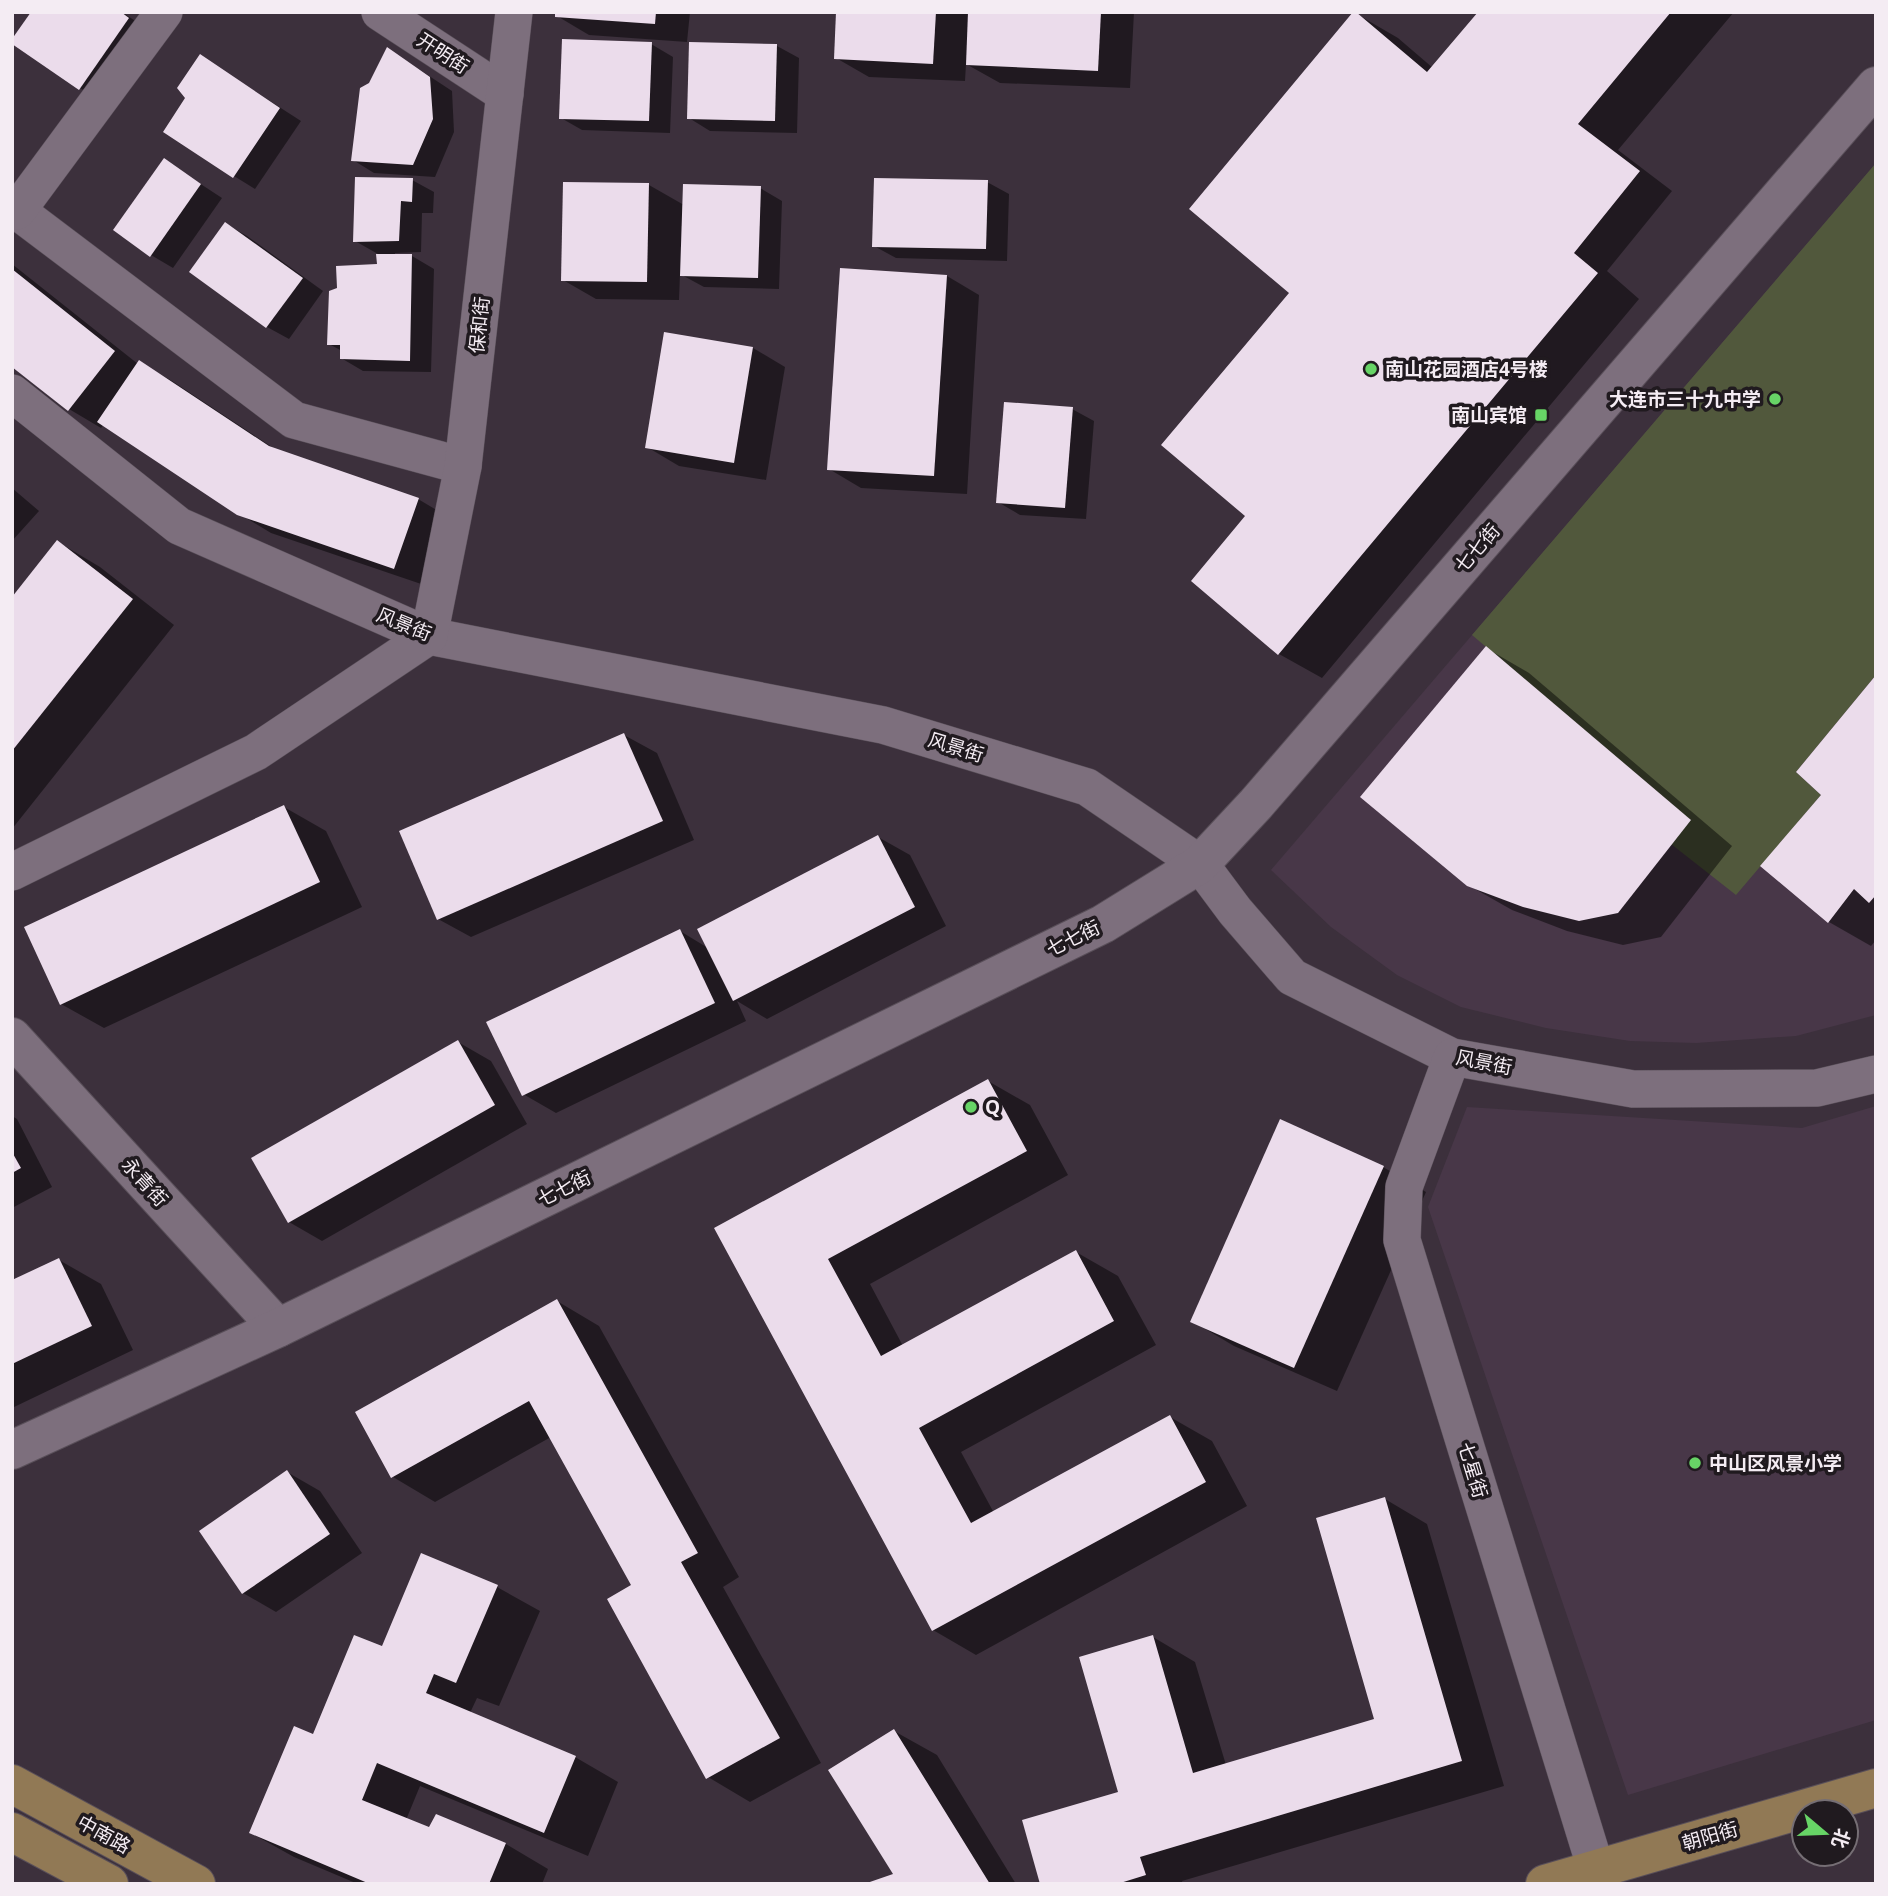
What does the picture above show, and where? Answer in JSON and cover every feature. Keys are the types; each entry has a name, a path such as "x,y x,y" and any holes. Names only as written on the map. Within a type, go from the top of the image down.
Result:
{"main road":[{"name":"七七街","path":"12,1450 278,1328 1103,924 1200,864 1256,804 1876,86"},
{"name":"永青街","path":"12,1037 278,1328"},
{"name":"中南路","path":"12,1784 195,1884"},
{"name":"朝阳街","path":"1545,1884 1596,1876 1876,1788"},
{"path":"12,1832 109,1884"}],"street":[{"path":"164,12 15,209 294,420 463,466"},
{"name":"开明街","path":"380,12 505,94"},
{"name":"保和街","path":"429,636 463,466 514,12"},
{"name":"风景街","path":"12,393 179,526 429,636 883,725 1087,787 1200,864 1234,911 1292,977 1452,1057 1633,1089 1816,1088 1876,1074"},
{"path":"12,872 256,752 429,636"},
{"name":"七星街","path":"1452,1057 1404,1187 1402,1240 1596,1876"}],"shaded area":[{"name":"大连市三十九中学","path":"1876,163 1876,1015 1796,1036 1696,1043 1630,1041 1546,1028 1461,1007 1397,975 1331,927 1271,870"},
{"name":"中山区风景小学","path":"1876,1106 1876,1720 1628,1795 1428,1207 1467,1107 1802,1128"}],"green space":[{"path":"1876,163 1876,675 1796,772 1821,795 1736,895 1671,844 1690,820 1472,635"}],"building":[{"path":"31,12 121,12 129,18 79,90 12,44 12,39"},
{"path":"555,12 656,12 655,24 555,17"},
{"path":"836,12 936,12 933,64 834,59"},
{"path":"968,12 1101,12 1098,71 966,65"},
{"name":"南山花园酒店4号楼","path":"1353,12 1427,72 1478,12 1671,12 1578,124 1640,171 1574,253 1598,273 1278,655 1191,581 1245,516 1161,445 1289,293 1189,209"},
{"path":"562,39 652,42 649,121 559,119"},
{"path":"689,42 777,44 775,121 687,119"},
{"path":"387,47 430,77 433,119 413,165 351,161 360,88 369,83"},
{"path":"200,54 280,108 233,178 163,132 185,98 177,88"},
{"path":"164,158 201,184 150,257 113,230"},
{"path":"355,177 413,178 412,202 401,201 399,241 353,242"},
{"path":"874,178 988,180 986,249 872,247"},
{"path":"563,182 649,183 647,282 561,281"},
{"path":"683,184 761,186 758,278 680,276"},
{"path":"225,222 303,278 266,328 189,272"},
{"path":"376,254 412,254 410,361 340,359 340,345 327,345 329,291 337,288 336,266 377,264"},
{"path":"840,268 947,275 934,476 827,470"},
{"path":"12,269 115,351 68,411 12,367"},
{"path":"664,332 753,347 734,463 645,448"},
{"path":"139,360 269,446 419,498 394,569 237,515 97,422"},
{"path":"1004,402 1073,407 1065,508 996,503"},
{"path":"57,540 133,599 12,751 12,597"},
{"path":"1486,646 1691,820 1618,913 1579,921 1523,907 1467,886 1360,797"},
{"path":"1876,675 1876,895 1869,903 1854,889 1828,923 1760,866 1821,795 1796,772"},
{"path":"624,733 663,821 437,920 399,831"},
{"path":"284,805 320,882 60,1005 24,927"},
{"path":"878,835 915,907 733,1001 697,929"},
{"path":"680,929 715,1003 522,1096 486,1022"},
{"path":"458,1040 495,1105 288,1223 251,1158"},
{"path":"988,1079 1027,1151 828,1259 881,1356 1076,1250 1114,1321 919,1428 971,1523 1170,1415 1206,1482 932,1631 714,1228"},
{"path":"1280,1119 1384,1166 1294,1368 1190,1322"},
{"path":"12,1152 21,1168 12,1173"},
{"path":"59,1258 92,1326 12,1364 12,1280"},
{"path":"557,1299 698,1553 681,1562 780,1738 706,1779 607,1599 631,1585 529,1401 391,1478 355,1412"},
{"path":"287,1470 330,1534 242,1594 199,1531"},
{"path":"1385,1497 1462,1761 1140,1857 1146,1875 1117,1884 1040,1884 1022,1820 1118,1792 1079,1657 1153,1635 1193,1773 1374,1719 1316,1518"},
{"path":"421,1553 498,1585 456,1683 434,1674 426,1693 576,1756 544,1833 377,1763 362,1800 429,1827 436,1814 506,1843 489,1884 370,1884 249,1833 294,1726 313,1734 354,1635 382,1646"},
{"path":"894,1729 990,1884 864,1884 893,1874 828,1770"}],"place":[{"name":"南山花园酒店4号楼","path":"1371,369"},
{"name":"大连市三十九中学","path":"1775,399"},
{"name":"南山宾馆","path":"1541,415"},
{"name":"Q","path":"971,1107"},
{"name":"中山区风景小学","path":"1695,1463"}]}
